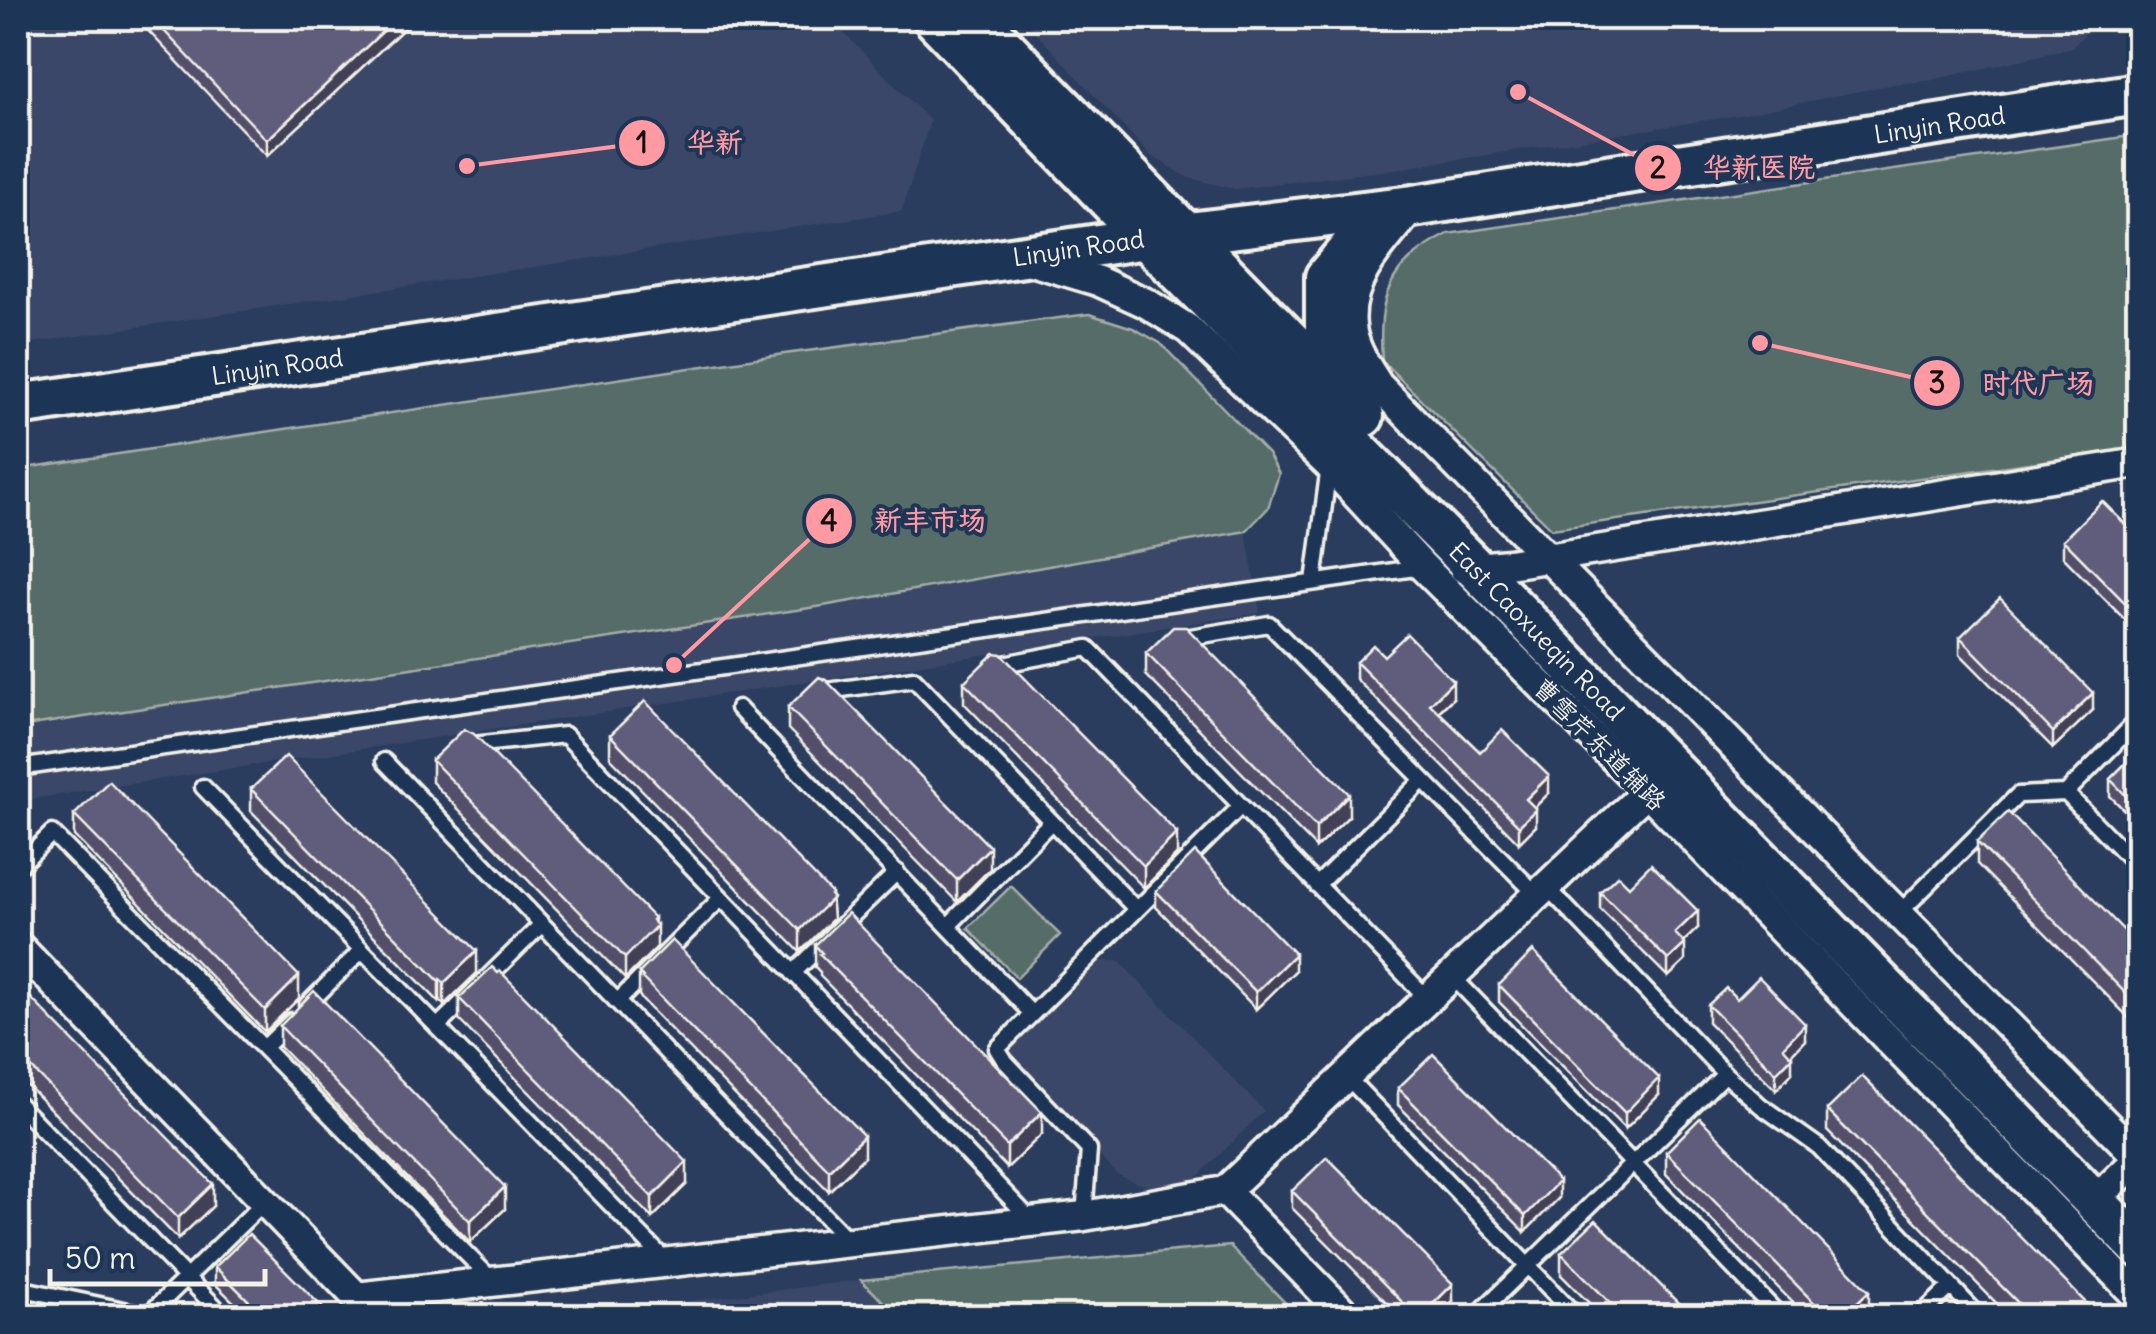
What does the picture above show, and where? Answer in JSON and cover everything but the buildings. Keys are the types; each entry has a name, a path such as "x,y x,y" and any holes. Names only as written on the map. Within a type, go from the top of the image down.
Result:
{"main road":[{"name":"East Caoxueqin Road","path":"934,18 1165,236 1362,414 1492,566 2132,1179"},
{"name":"East Caoxueqin Road","path":"976,18 1165,236 1492,566 2138,1246"},
{"name":"Linyin Road","path":"18,405 1017,257 1413,206 2138,94"},
{"path":"1362,414 1326,344 1326,277 1368,227 1413,206"}],"street":[{"path":"1413,206 1372,257 1354,290 1351,326 1360,355 1378,385 1898,914 2132,1179"},
{"name":"曹雪芹东道辅路","path":"1017,257 1098,281 1146,303 1188,329 1329,465 1423,567 1647,791 2138,1297"},
{"path":"1423,567 1492,566 2138,463"},
{"path":"18,946 366,1307 494,1282 1084,1216 1224,1191 1647,791"},
{"path":"1224,1191 1347,1316"}],"lane":[{"path":"1314,582 1329,465"},
{"path":"18,768 1423,567"},
{"path":"1178,639 1268,624 1725,1074 1818,1147 1979,1316"},
{"path":"998,665 1088,648 1428,999"},
{"path":"828,691 914,679 1136,909"},
{"path":"738,708 1032,1014"},
{"path":"1898,914 2018,795 2066,793 2138,720"},
{"path":"474,745 565,735 1033,1222"},
{"path":"384,761 850,1242"},
{"path":"1317,884 1423,780"},
{"path":"203,787 669,1263"},
{"path":"2066,793 2138,867"},
{"path":"1084,1216 1088,1150 997,1049 1241,806"},
{"path":"948,926 1052,822"},
{"path":"18,867 52,833 494,1282"},
{"path":"793,973 896,872"},
{"path":"617,1002 721,898"},
{"path":"437,1027 542,924"},
{"path":"264,1048 362,950"},
{"path":"1452,976 1780,1316"},
{"path":"1476,1316 1725,1074"},
{"path":"1346,1076 1576,1316"},
{"path":"18,1104 224,1316"},
{"path":"18,1288 148,1316 264,1202"},
{"path":"1920,1316 1950,1287"},
{"path":"18,1300 32,1316"}],"shaded area":[{"path":"18,18 829,18 930,121 902,211 18,345"},
{"path":"1022,18 2102,18 2071,48 1928,81 1390,170 1235,189 1189,178 1150,155"},
{"path":"1246,531 1260,613 18,801 18,727 823,606"},
{"path":"1097,961 1119,961 1264,1111 1191,1183 1167,1190 1116,1174 1010,1057 1012,1043"},
{"path":"861,1280 898,1316 566,1316"}],"green space":[{"path":"2138,135 2138,448 1552,529 1382,361 1382,318 1391,285 1411,258 1448,234"},
{"path":"1089,314 1133,328 1160,343 1268,454 1279,474 1268,508 1246,531 823,606 18,727 18,469 784,354"},
{"path":"1011,886 1060,935 1017,978 968,928"},
{"path":"1230,1246 1298,1316 898,1316 861,1280"}],"place":[{"name":"华新医院","path":"1518,92"},
{"name":"华新","path":"467,166"},
{"name":"时代广场","path":"1760,343"},
{"name":"新丰市场","path":"674,665"}]}
